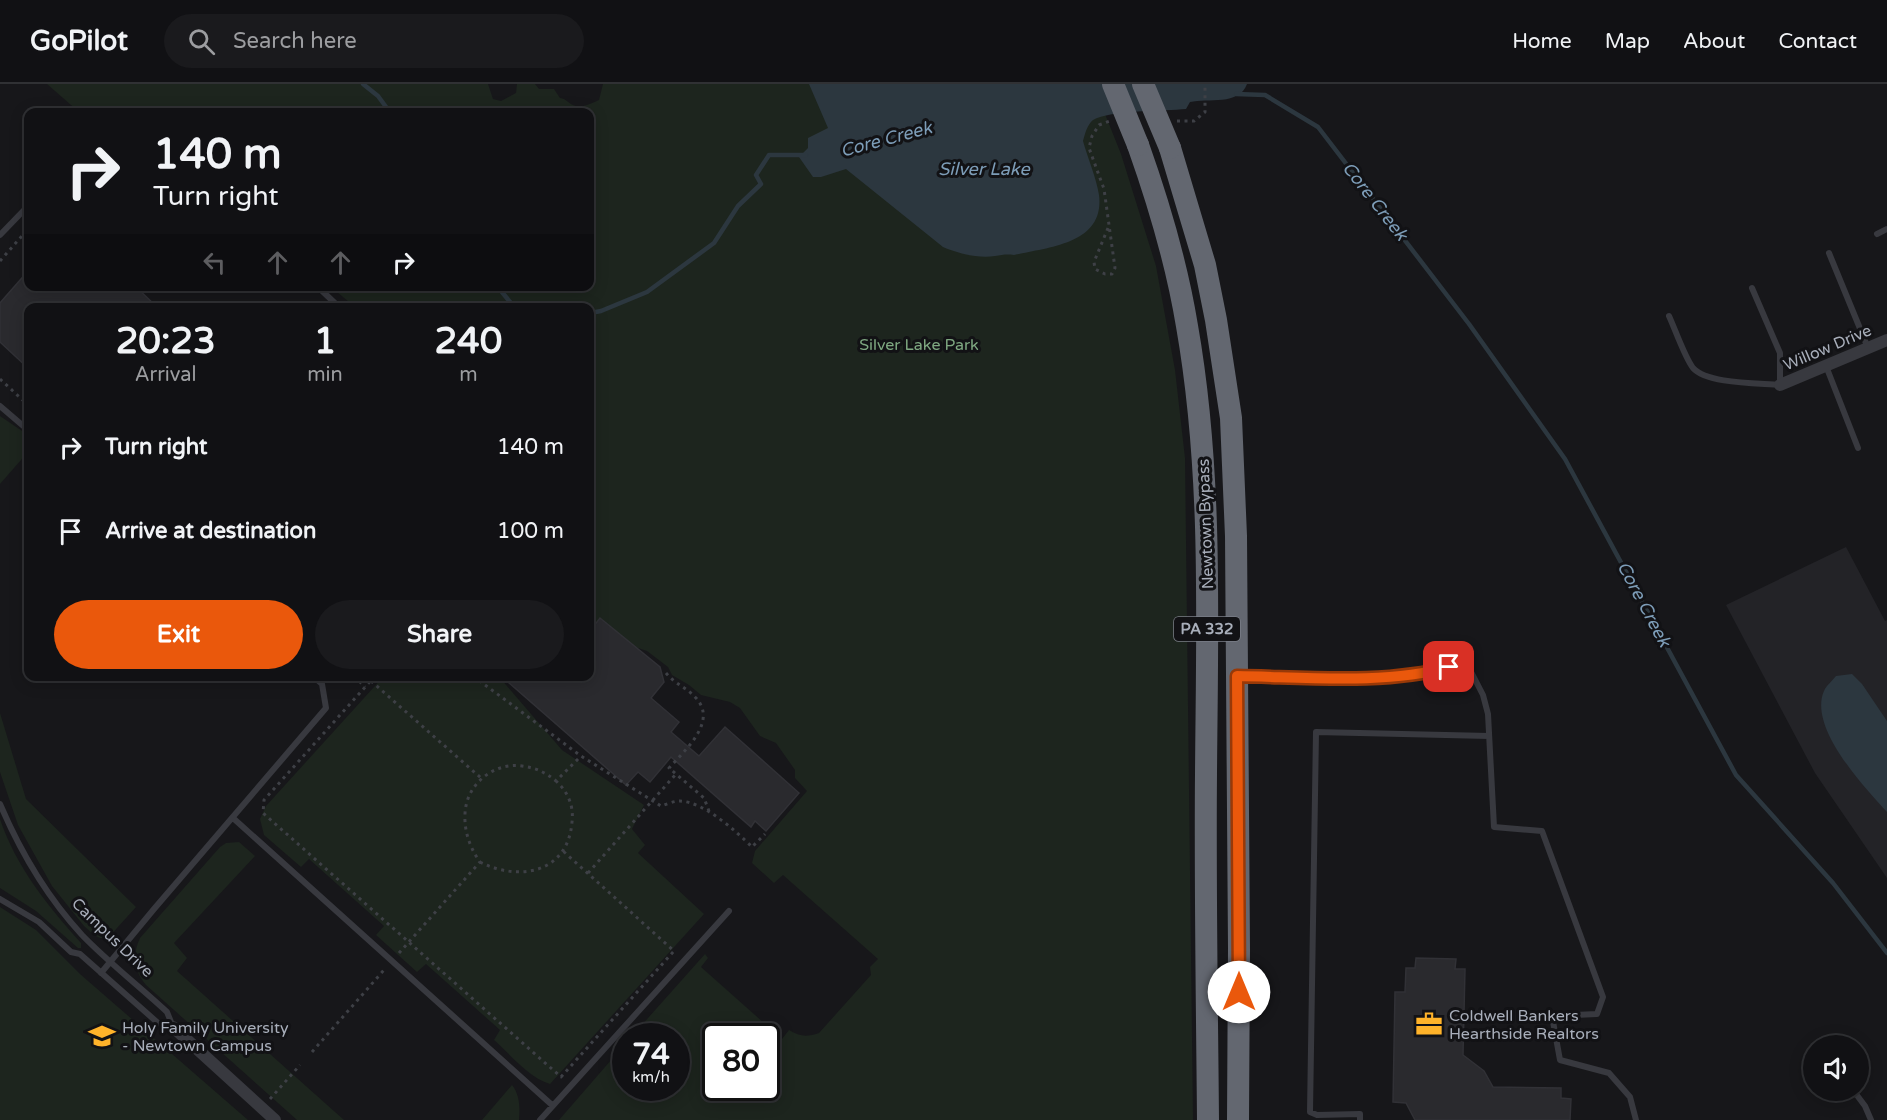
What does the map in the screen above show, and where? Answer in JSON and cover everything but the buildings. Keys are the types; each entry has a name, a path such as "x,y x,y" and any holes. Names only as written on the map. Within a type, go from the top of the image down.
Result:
{"highway":[{"name":"Newtown Bypass","path":"1113,84 1149,175 1174,261 1187,324 1201,432 1208,593 1205,852 1208,1120"},
{"name":"Newtown Bypass","path":"1143,84 1170,148 1205,265 1227,390 1235,487 1239,949 1238,1120"}],"street":[{"name":"Willow Drive","path":"1780,385 1887,340"},
{"name":"Campus Drive","path":"173,1027 275,1120"}],"lane":[{"path":"0,235 24,210"},
{"path":"1877,234 1887,229"},
{"path":"1829,253 1868,348"},
{"path":"1669,316 1692,367 1703,375 1721,380 1780,385 1780,353 1752,288"},
{"path":"322,291 335,303"},
{"path":"1826,366 1858,448"},
{"path":"0,406 24,427"},
{"path":"1237,676 1376,678 1431,672 1467,662 1483,694 1488,714 1494,827 1542,831 1603,998 1597,1014 1552,1016 1560,1060 1609,1073 1630,1097 1636,1120"},
{"path":"102,973 326,708 322,684 319,681"},
{"path":"1360,1120 1360,1114 1317,1115 1311,1112 1316,732 1489,736"},
{"name":"Campus Drive","path":"0,804 15,840 57,904 83,936 167,1012 173,1027"},
{"path":"233,818 552,1105"},
{"name":"Campus Drive","path":"0,899 39,922 71,952 80,954 158,1023 173,1027"},
{"path":"540,1120 729,911"},
{"path":"1861,1101 1871,1120"}],"path":[{"path":"1166,121 1194,121 1205,112 1205,84"},
{"path":"1108,228 1094,262 1095,269 1105,274 1112,274 1116,268 1108,228 1104,189 1089,147 1092,136 1099,125 1109,121 1121,121"},
{"path":"0,261 24,234"},
{"path":"0,379 24,401"},
{"path":"666,673 675,683 697,698 704,714 701,731 669,768 704,798 710,812"},
{"path":"359,681 365,687"},
{"path":"481,778 371,681 264,800 263,813 561,1077 674,951 563,851"},
{"path":"480,681 581,756 661,806 681,801 699,805 736,831 752,848 765,834"},
{"path":"556,781 581,756"},
{"path":"518,766 539,770 556,781 567,794 573,816 568,842 563,851 548,865 527,872 497,869 480,862 470,844 465,812 472,791 481,778 498,768 518,766"},
{"path":"588,873 676,774"},
{"path":"398,955 480,862"},
{"path":"312,1052 384,970"},
{"path":"270,1099 300,1065"}],"shaded area":[{"path":"1846,547 1885,621 1887,620 1887,878 1815,773 1726,605"}],"green space":[{"name":"Silver Lake Park","path":"47,84 488,84 493,99 501,101 516,93 517,84 535,84 539,89 554,89 560,98 579,106 599,100 603,84 1093,84 1121,154 1156,266 1175,370 1185,458 1193,1120 559,1120 612,1059 612,1101 690,1101 690,1023 644,1023 705,954 708,958 701,967 764,1023 702,1023 702,1101 780,1101 780,1037 782,1039 789,1030 804,1036 819,1033 871,975 870,967 878,959 783,875 774,883 752,863 755,851 807,791 795,778 795,770 776,743 760,736 740,708 730,702 701,695 672,675 668,667 647,651 632,646 600,619 594,626 594,303 350,303 336,291 594,291 594,108 74,108"},
{"path":"0,416 24,432 24,457 0,484"},
{"path":"379,681 503,681 562,750 644,805 632,829 645,845 638,853 704,914 550,1084 527,1071 494,1040 500,1030 426,964 417,972 376,935 384,926 309,859 301,867 264,835 260,819 266,806"},
{"path":"0,713 26,799 136,907 108,938 94,935 84,926 52,886 18,825 0,772"},
{"path":"0,819 24,870 45,900 81,943 81,948 78,948 36,911 0,888"},
{"path":"239,842 255,856 174,943 187,958 177,971 344,1120 297,1120 146,985 139,974 135,957 140,938 220,847 226,843"},
{"name":"Holy Family University - Newtown Campus","path":"0,907 36,930 80,974 248,1120 0,1120"},
{"path":"512,1085 518,1097 519,1120 482,1120"}],"water":[{"name":"Silver Lake","path":"809,84 1247,84 1237,96 1222,100 1190,102 1186,109 1112,114 1093,120 1083,141 1099,195 1098,211 1093,224 1072,240 1057,245 1014,255 982,257 943,247 846,169 821,177 813,177 799,157 808,148 808,138 828,128"},
{"path":"1852,674 1862,684 1887,721 1887,812 1841,756 1824,722 1821,706 1825,689 1836,676"}],"waterway":[{"name":"Core Creek","path":"363,84 378,96 387,108"},
{"name":"Core Creek","path":"1236,94 1265,95 1318,127 1469,324 1565,459 1736,775 1833,883 1887,953"},
{"name":"Core Creek","path":"594,312 647,292 714,243 738,206 761,184 756,175 769,155 806,155"},
{"name":"Core Creek","path":"501,291 511,303"}],"place":[{"name":"Coldwell Bankers Hearthside Realtors","path":"1429,1024"},
{"name":"Holy Family University - Newtown Campus","path":"102,1036"}],"route":[{"path":"1239,992 1237,676 1376,678 1431,672 1449,667"}]}
